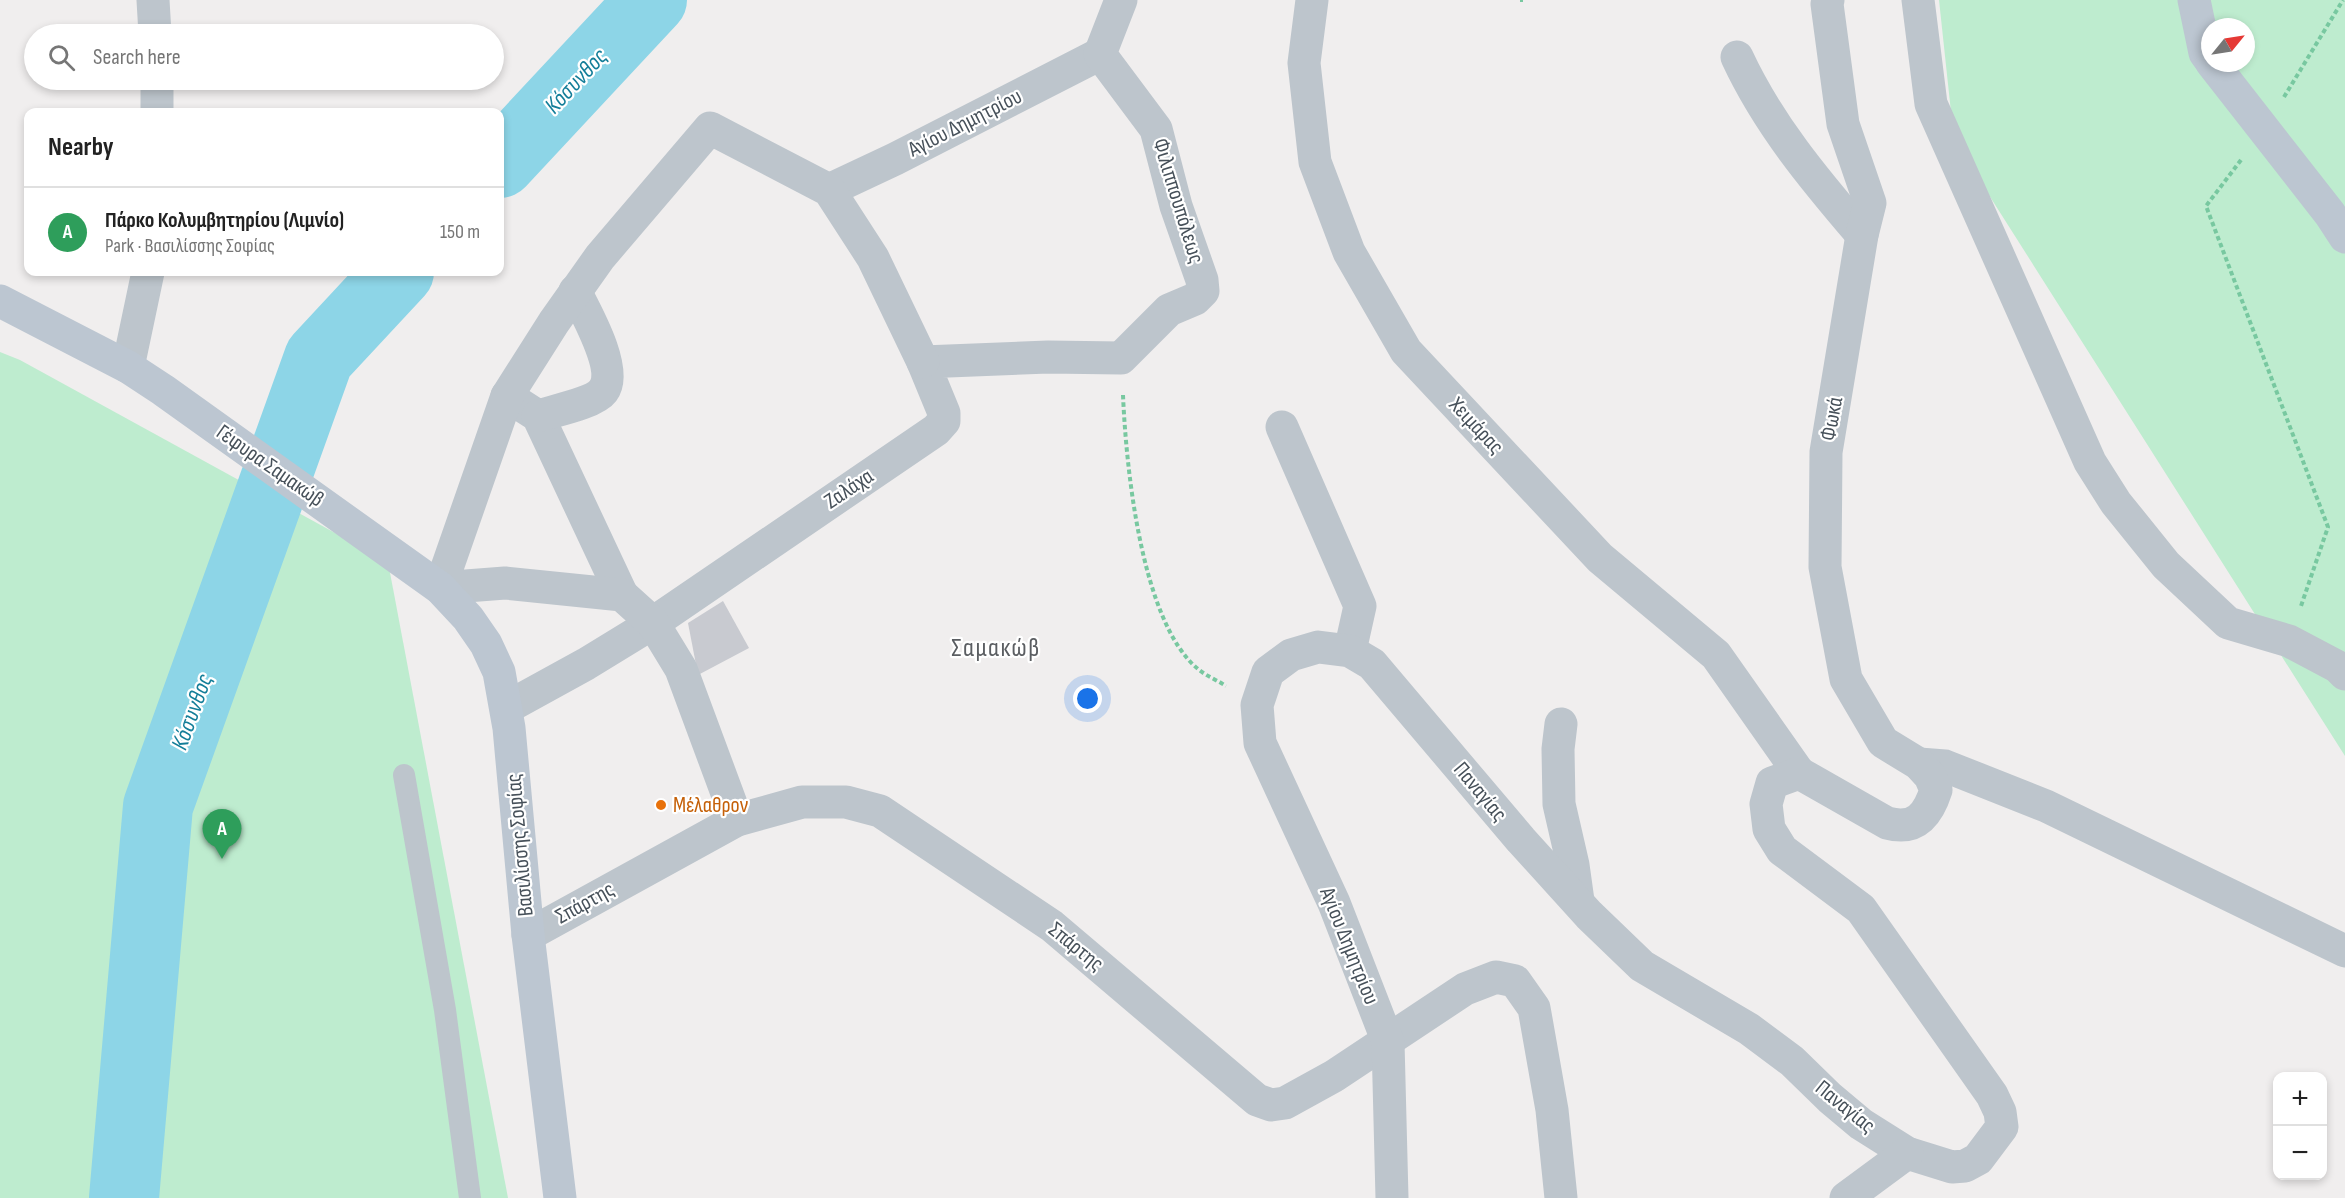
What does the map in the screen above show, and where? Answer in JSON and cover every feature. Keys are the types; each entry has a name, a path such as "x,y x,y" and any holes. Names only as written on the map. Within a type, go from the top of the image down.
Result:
{"main road":[{"path":"2194,0 2201,34"},
{"path":"2219,72 2330,214 2345,237"},
{"path":"0,301 128,367"},
{"name":"Γέφυρα Σαμακώβ","path":"128,367 164,390 377,542"},
{"name":"Βασιλίσσης Σοφίας","path":"377,542 440,588 468,618 486,644 499,672 506,708 528,935 560,1198"}],"street":[{"path":"153,0 154,24"},
{"path":"1100,54 1121,0"},
{"name":"Χειμάρας","path":"1312,0 1304,63 1315,162 1349,252 1406,351 1600,558 1716,655 1798,773"},
{"name":"Φωκά","path":"1798,773 1887,823 1897,826 1908,825 1921,819 1930,809 1936,790 1930,776 1919,764 1883,742 1846,679 1825,567 1826,452 1862,235 1870,203 1843,124 1828,0"},
{"path":"1918,0 1931,104 2090,462 2116,504 2166,565 2228,623 2289,641 2338,667 2345,674"},
{"name":"Αγίου Δημητρίου","path":"829,190 895,159 1100,54"},
{"name":"Φιλιππουπόλεως","path":"1100,54 1156,129 1176,206 1202,280 1203,291 1195,299 1169,310 1121,358"},
{"path":"1737,57 1752,90 1773,124 1813,179 1862,235"},
{"path":"157,90 157,108"},
{"path":"622,595 505,583 440,588 507,396 575,291 600,257 710,128 829,190"},
{"name":"Ζαλάχα","path":"506,708 586,664 653,623 936,430 944,421 944,413 900,309 873,258 829,190"},
{"path":"128,367 147,276"},
{"path":"538,416 592,398 603,391 607,378 600,338 575,291"},
{"path":"923,362 979,359 1121,358"},
{"path":"507,396 538,416 622,595 653,623 681,669 737,820"},
{"path":"1282,427 1360,606 1350,651"},
{"name":"Παναγίας","path":"1257,705 1268,672 1291,655 1318,647 1350,651 1372,664 1521,840 1589,915 1642,966 1749,1029 1792,1061 1861,1124 1907,1153 1953,1167 1965,1166 1978,1159 2002,1127 2000,1112 1966,1056 1861,909 1782,850 1769,829 1766,804 1772,783 1798,773"},
{"name":"Αγίου Δημητρίου","path":"1257,705 1260,743 1334,903 1388,1042 1392,1198"},
{"path":"1561,724 1558,749 1559,804 1573,864 1578,901"},
{"path":"1919,764 1945,766 2046,806 2345,951"},
{"name":"Σπάρτης","path":"528,935 737,820 802,802 846,802 880,811 1052,926 1257,1100 1271,1106 1285,1103 1388,1042"},
{"path":"1388,1042 1465,989 1496,977 1515,981 1534,1008 1552,1110 1561,1198"},
{"path":"1846,1198 1907,1153"}],"lane":[{"path":"404,775 445,1010 470,1198"}],"path":[{"path":"2289,641 2328,527 2206,206 2264,130 2343,0"},
{"path":"1121,358 1124,427 1138,527 1155,600 1173,637 1198,669 1257,705"}],"green space":[{"path":"1939,0 2345,0 2345,756 1954,140"},
{"path":"0,352 20,360 388,562 508,1198 0,1198"}],"building":[{"path":"723,601 749,648 698,675 688,623"}],"waterway":[{"name":"Κόσυνθος","path":"504,159 652,0"},
{"name":"Κόσυνθος","path":"124,1198 158,806 319,358 395,276"}],"place":[{"name":"Μέλαθρον","path":"661,805"},
{"name":"Πάρκο Κολυμβητηρίου (Λιμνίο)","path":"222,859"}],"district":[{"name":"Σαμακώβ","path":"996,648"}]}
